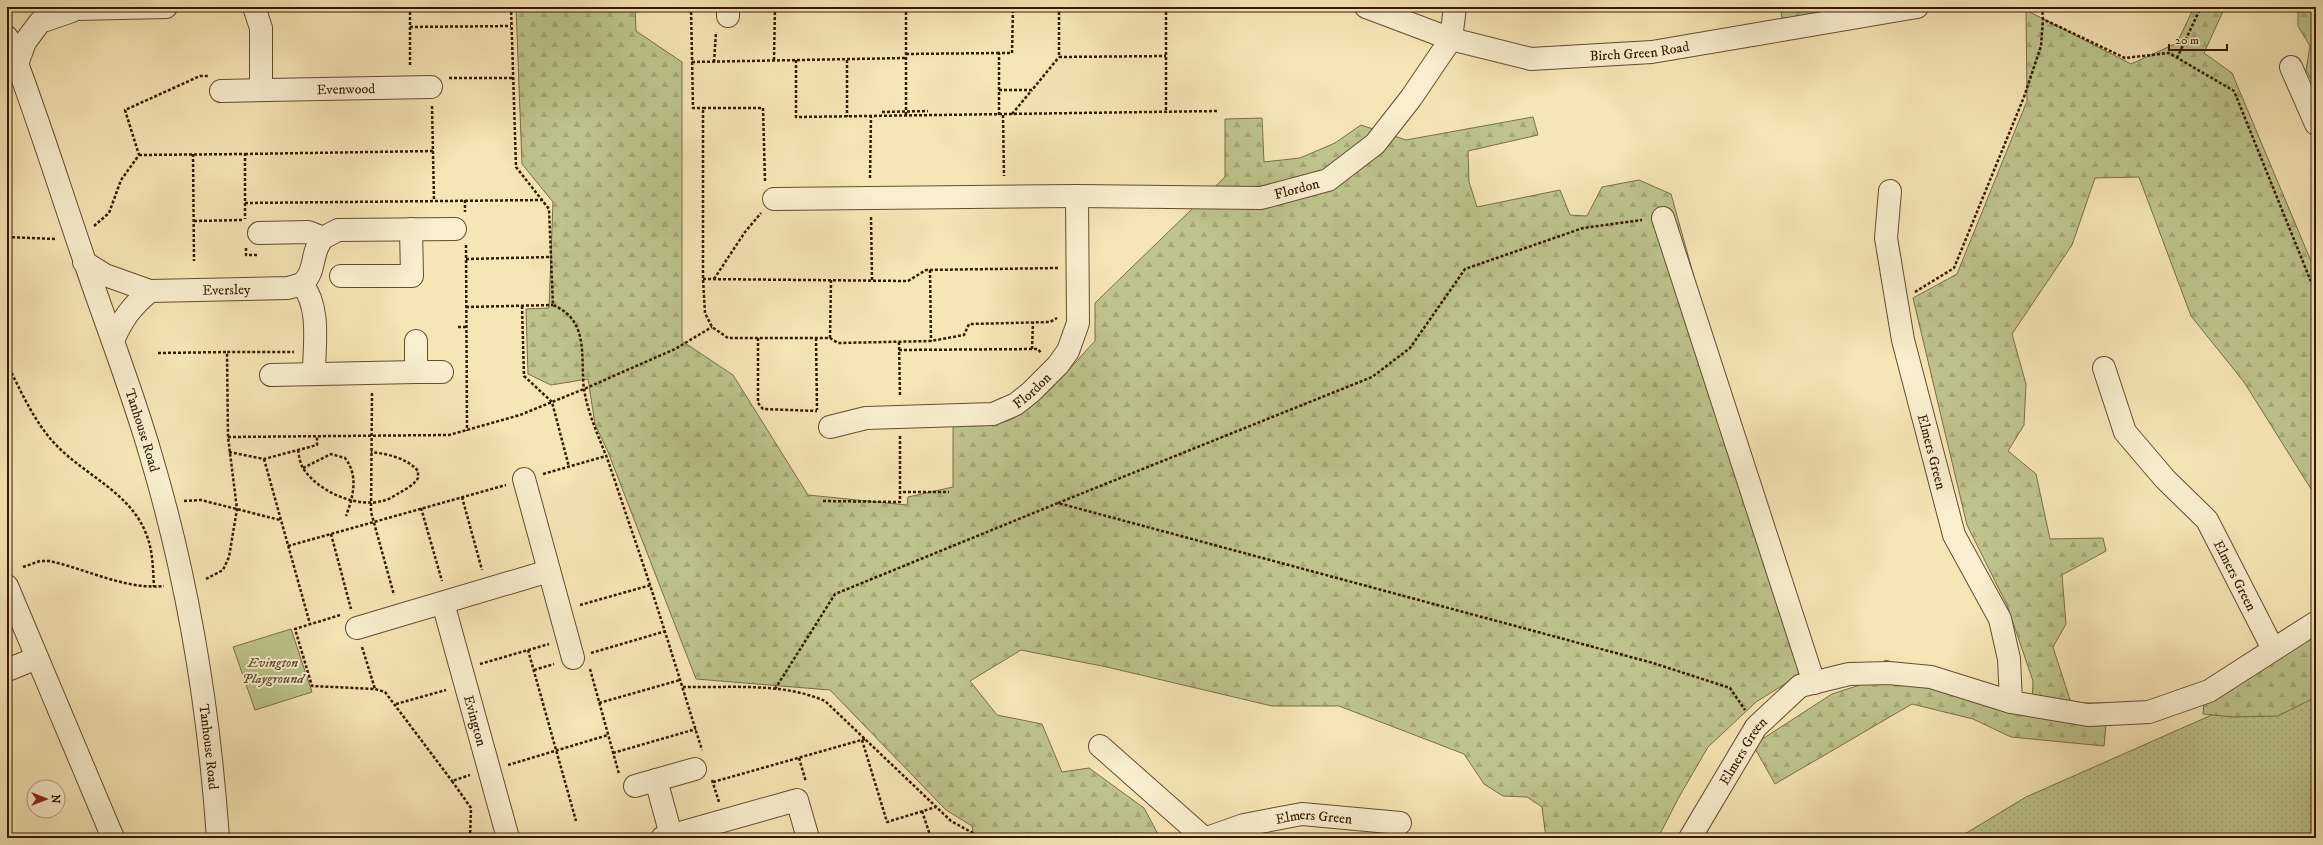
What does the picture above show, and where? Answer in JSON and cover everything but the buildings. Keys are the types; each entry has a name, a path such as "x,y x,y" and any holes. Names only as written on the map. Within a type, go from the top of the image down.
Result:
{"street":[{"path":"52,7 77,9 166,7"},
{"path":"254,7 261,28 261,90"},
{"name":"Birch Green Road","path":"1366,7 1451,39 1531,59 1652,52 1917,7"},
{"path":"1451,39 1455,7"},
{"path":"17,64 25,42 40,22 77,9"},
{"name":"Tanhouse Road","path":"7,37 84,262 113,341 151,455 165,505 179,564 200,673 215,791 218,838"},
{"name":"Flordon","path":"774,199 1077,196 1261,198 1328,180 1375,144 1412,98 1451,39"},
{"path":"2291,67 2316,124"},
{"name":"Evenwood","path":"218,84 261,90 431,87"},
{"name":"Elmers Green","path":"1890,191 1886,238 1903,340 1954,535 2000,619 2009,660 2011,702"},
{"name":"Flordon","path":"830,427 866,418 993,414 1016,404 1055,368 1068,351 1074,338 1078,323 1077,196"},
{"path":"1663,218 1814,683"},
{"path":"314,374 313,306 307,291 302,284 311,273 315,249 323,238 338,230 462,227"},
{"path":"341,276 412,276 412,229"},
{"path":"249,230 308,232 323,238"},
{"name":"Eversley","path":"84,262 105,275 150,291 288,288 302,284"},
{"path":"113,341 120,323 132,306 150,291"},
{"path":"416,341 416,372"},
{"name":"Elmers Green","path":"2104,368 2126,432 2165,479 2207,520 2273,649"},
{"path":"271,375 442,372"},
{"path":"524,479 560,611 576,650"},
{"path":"357,628 549,571"},
{"path":"7,586 112,838"},
{"name":"Evington","path":"445,602 462,677 508,838"},
{"name":"Elmers Green","path":"1690,838 1756,727 1800,686 1849,674 1888,673 1931,677 2011,702 2088,715 2149,712 2209,691 2315,623"},
{"path":"7,670 37,658"},
{"name":"Elmers Green","path":"1100,746 1206,838 1244,825 1302,814 1400,823"},
{"path":"628,784 656,780 703,766"},
{"path":"656,780 666,837 797,800 808,838"}],"path":[{"path":"410,7 410,87"},
{"path":"511,7 512,78 516,167 549,209 553,305"},
{"path":"691,7 693,108 764,108 764,178 774,199 745,232 714,279"},
{"path":"774,61 775,7"},
{"path":"906,7 906,116"},
{"path":"906,54 1012,53 1013,7"},
{"path":"1012,115 1059,57 1059,7"},
{"path":"1166,7 1166,113"},
{"path":"1895,298 1921,290 1954,268 2024,97 2041,46 2043,19 2042,7"},
{"path":"2177,58 2201,7"},
{"path":"714,62 716,24 728,12"},
{"path":"2043,19 2126,58 2169,54 2234,91 2316,294"},
{"path":"410,28 512,26"},
{"path":"1000,54 1004,197"},
{"path":"1059,57 1166,56"},
{"path":"692,62 906,58"},
{"path":"796,60 796,117 1166,113 1218,110"},
{"path":"847,60 847,117"},
{"path":"139,155 124,110 200,76 218,84"},
{"path":"434,201 431,78 512,78"},
{"path":"1000,90 1032,90"},
{"path":"703,108 703,279 705,313 712,327 728,338 830,338 838,342 930,341 964,335 969,324 1050,322 1078,306"},
{"path":"882,112 928,112"},
{"path":"139,155 433,151"},
{"path":"193,154 194,261"},
{"path":"245,154 245,203 249,230 246,255 261,255"},
{"path":"94,226 109,213 121,180 139,155"},
{"path":"465,200 462,227 466,259 467,431"},
{"path":"245,203 543,200"},
{"path":"775,689 835,594 1058,503 1372,378 1410,348 1465,269 1583,228 1663,218"},
{"path":"194,222 249,230"},
{"path":"7,237 55,239"},
{"path":"466,259 551,257"},
{"path":"703,279 908,281 930,270 1078,267"},
{"path":"930,270 930,341"},
{"path":"830,280 830,338"},
{"path":"466,307 553,305 565,310 577,324 582,344 584,389 593,426 606,456 651,585 696,729 703,766 712,782 725,821"},
{"path":"522,306 524,376 552,402 569,467"},
{"path":"1032,349 1033,322"},
{"path":"458,327 466,327"},
{"path":"228,437 449,435 467,431 520,415 584,389 675,349 712,327"},
{"path":"758,338 758,403 764,409 817,410"},
{"path":"816,338 817,410 830,427"},
{"path":"899,350 1038,349 1055,368"},
{"path":"206,579 223,570 229,557 237,509 228,437 227,352"},
{"path":"158,353 314,352"},
{"path":"7,364 43,430 79,466 128,503 140,520 150,549 154,587"},
{"path":"372,373 371,503 374,522 400,615"},
{"path":"229,452 264,459 317,445 317,436"},
{"path":"298,450 303,468 325,490 352,499 371,503 390,498 416,482 419,475 415,468 399,458 371,452"},
{"path":"303,468 326,455 331,454 342,456 352,469 354,483 352,499 346,516"},
{"path":"288,546 606,456"},
{"path":"264,459 310,624"},
{"path":"823,501 900,502 900,492 949,492"},
{"path":"462,497 487,590"},
{"path":"165,505 194,500 281,520"},
{"path":"1058,503 1653,663 1730,688 1756,727"},
{"path":"421,508 445,602"},
{"path":"331,534 352,612 295,628 312,686 375,689 386,692 452,781"},
{"path":"23,567 40,561 50,561 119,581 154,587 164,586"},
{"path":"560,611 651,585"},
{"path":"357,628 375,689"},
{"path":"396,704 528,650 576,650 666,631"},
{"path":"528,650 576,821"},
{"path":"534,670 576,650"},
{"path":"576,650 599,703 613,753 628,784"},
{"path":"599,703 680,680"},
{"path":"683,687 775,689 810,694 825,701 951,821 982,838"},
{"path":"613,753 696,729"},
{"path":"712,782 866,739"},
{"path":"862,740 887,822 936,807"},
{"path":"922,811 931,838"}],"green space":[{"path":"516,7 635,7 636,31 682,62 682,341 733,375 808,495 907,505 908,497 953,487 953,426 994,424 1012,419 1038,401 1051,389 1095,341 1095,303 1225,177 1225,119 1262,118 1264,162 1300,158 1335,143 1361,125 1406,140 1533,117 1538,135 1468,151 1469,182 1477,207 1560,190 1570,215 1587,216 1602,187 1639,180 1671,194 1804,672 1756,702 1708,747 1679,797 1658,838 1546,838 1542,807 1527,797 1503,796 1484,784 1464,754 1339,706 1272,706 1107,667 1021,650 970,681 997,715 1042,724 1062,772 1089,768 1144,808 1159,836 1158,838 974,838 972,826 946,810 830,690 696,679 608,452 595,424 588,379 551,385 528,374 526,309 549,308 553,202 522,164"},
{"path":"1780,7 1875,7 1783,23"},
{"path":"2194,7 2225,7 2204,53 2232,73 2316,273 2316,497 2244,382 2191,316 2139,177 2095,178 2072,245 2012,334 2026,384 2024,425 2008,451 2036,474 2050,539 2103,538 2106,551 2062,575 2066,624 2053,647 2071,703 2108,703 2104,746 2011,737 1973,719 1912,704 1775,784 1753,745 1832,694 1872,681 1885,660 1994,690 2032,709 2033,681 2007,605 1967,525 1913,298 1957,274 2027,101 2026,10 2131,64 2177,43"},
{"path":"2298,7 2316,7 2316,88 2306,70 2310,46 2298,26"},
{"path":"2316,623 2316,697 2278,716 2233,717 2203,714 2204,703"},
{"name":"Evington Playground","path":"291,629 312,692 255,710 233,647"},
{"path":"2316,669 2316,838 1958,838 2026,797"}]}
